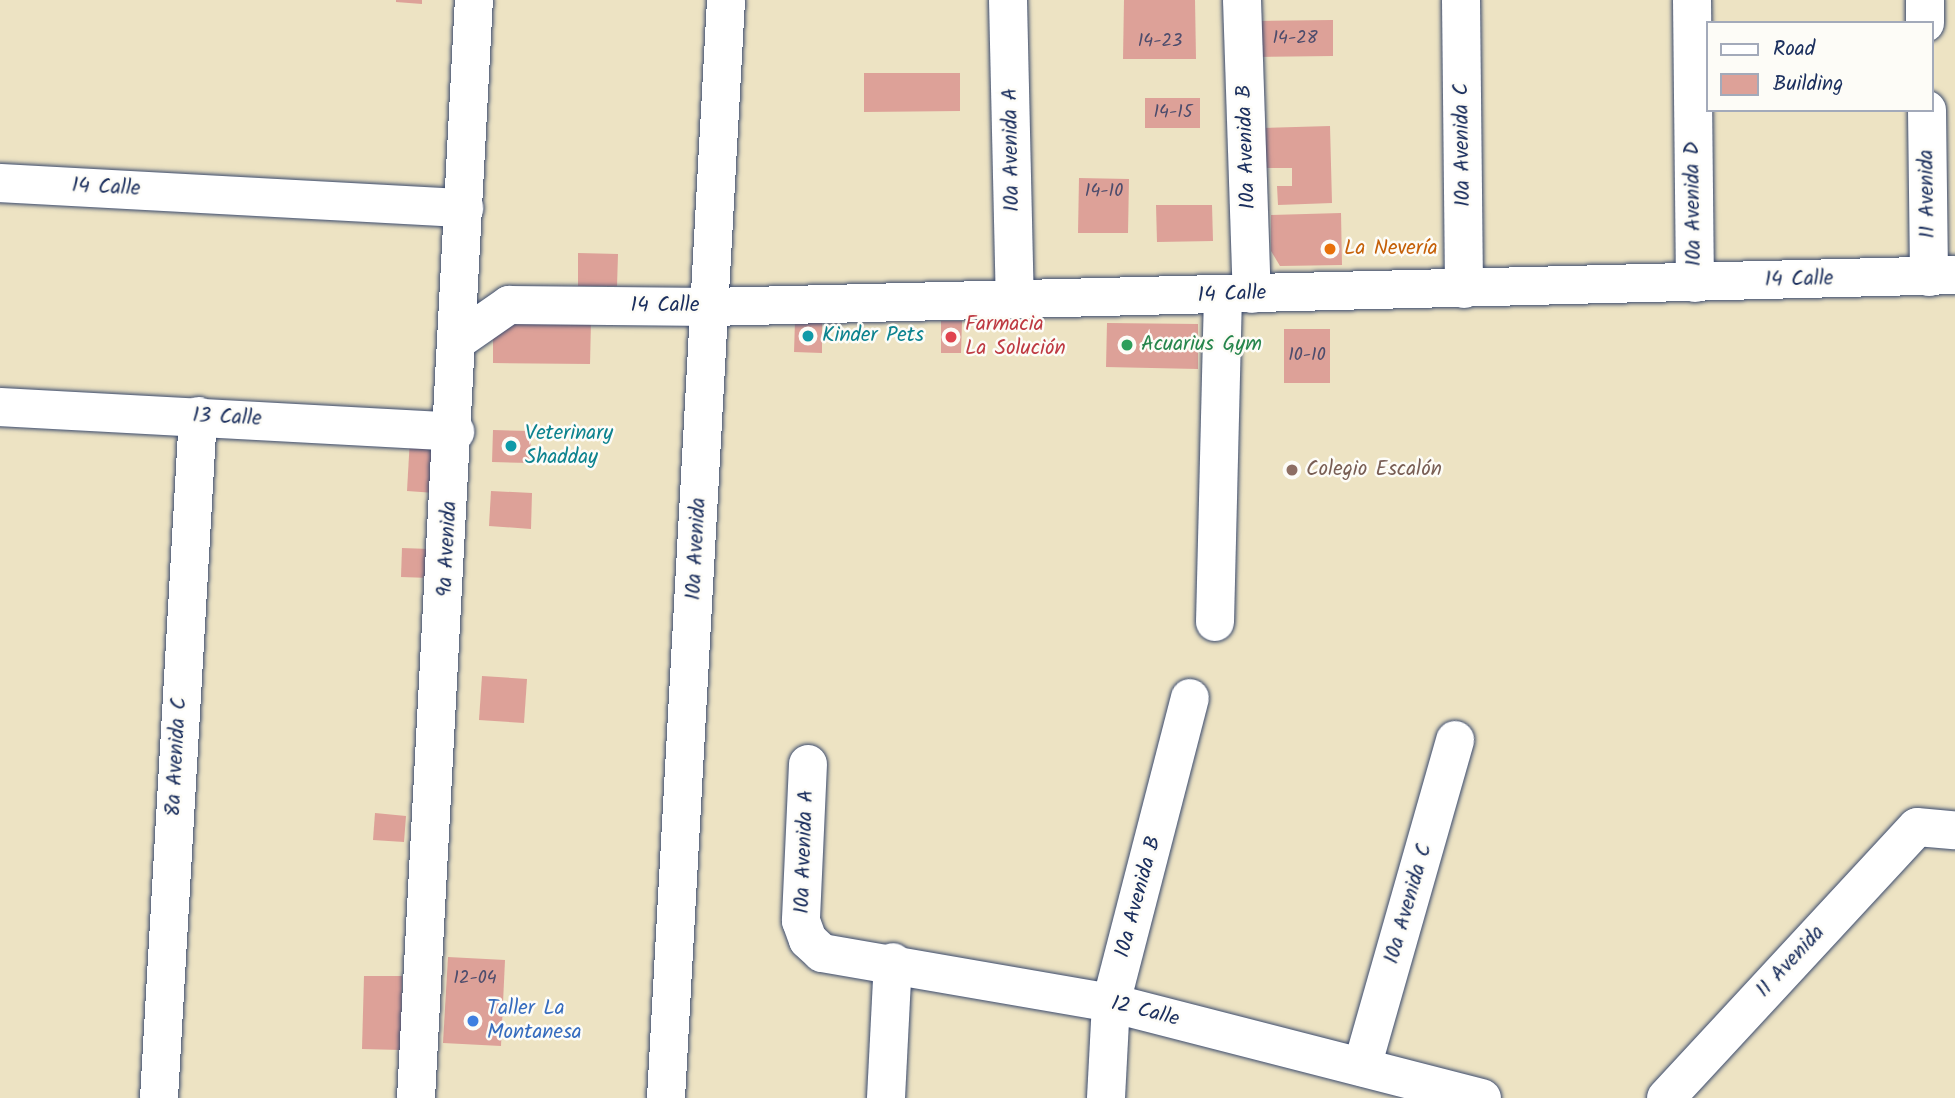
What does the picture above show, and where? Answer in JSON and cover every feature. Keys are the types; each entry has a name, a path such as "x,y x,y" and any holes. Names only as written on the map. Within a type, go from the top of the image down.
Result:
{"street":[{"name":"9a Avenida","path":"416,1098 460,339 474,0"},
{"name":"10a Avenida","path":"666,1098 726,0"},
{"name":"10a Avenida A","path":"1008,0 1016,300"},
{"name":"10a Avenida B","path":"1215,622 1237,295 1242,0"},
{"name":"10a Avenida C","path":"1461,0 1464,289"},
{"name":"10a Avenida D","path":"1692,0 1695,283"},
{"path":"1925,0 1925,21"},
{"name":"11 Avenida","path":"1927,112 1942,276"},
{"name":"14 Calle","path":"0,183 464,208"},
{"path":"460,339 509,305 463,269"},
{"name":"14 Calle","path":"509,305 711,307 1942,276"},
{"name":"13 Calle","path":"0,407 455,432"},
{"name":"8a Avenida C","path":"159,1098 198,416"},
{"name":"10a Avenida B","path":"1107,1098 1111,1003 1190,698"},
{"name":"10a Avenida C","path":"1362,1068 1455,740"},
{"name":"10a Avenida A","path":"808,764 801,920 808,940"},
{"name":"11 Avenida","path":"1666,1098 1917,827 1955,830"},
{"name":"12 Calle","path":"808,940 822,953 893,962 1111,1003 1482,1098"},
{"path":"886,1098 893,962"}],"building":[{"path":"422,0 422,4 396,2"},
{"path":"1124,0 1195,0 1196,59 1123,59"},
{"path":"1333,20 1333,56 1258,57 1257,21"},
{"path":"864,73 960,73 960,111 864,112"},
{"path":"1145,98 1200,98 1200,128 1145,128"},
{"path":"1330,126 1332,203 1278,205 1277,186 1292,186 1292,168 1262,168 1262,128"},
{"path":"1079,178 1129,179 1128,233 1078,233"},
{"path":"1156,205 1212,205 1213,241 1157,242"},
{"path":"1341,213 1342,265 1280,266 1271,251 1271,215"},
{"path":"578,253 618,254 617,286 578,286"},
{"path":"493,319 591,321 590,364 493,363"},
{"name":"Kinder Pets","path":"795,320 822,321 822,353 794,352"},
{"name":"Farmacia La Solución","path":"941,321 962,321 961,353 941,353"},
{"path":"1107,323 1198,324 1198,369 1106,367"},
{"path":"1284,329 1330,329 1330,383 1284,383"},
{"name":"Veterinary Shadday","path":"493,430 531,431 530,463 492,462"},
{"path":"410,438 438,440 435,493 407,491"},
{"path":"491,491 532,493 531,529 489,526"},
{"path":"402,548 430,549 430,578 401,577"},
{"path":"482,676 527,679 524,723 479,720"},
{"path":"375,813 406,816 404,842 373,840"},
{"path":"448,957 505,960 501,1046 443,1043"},
{"path":"364,976 402,976 401,1050 362,1049"}],"place":[{"name":"La Nevería","path":"1330,249"},
{"name":"Kinder Pets","path":"808,336"},
{"name":"Farmacia La Solución","path":"951,337"},
{"name":"Acuarius Gym","path":"1127,345"},
{"name":"Veterinary Shadday","path":"511,446"},
{"name":"Colegio Escalón","path":"1292,470"},
{"name":"Taller La Montanesa","path":"473,1021"}]}
